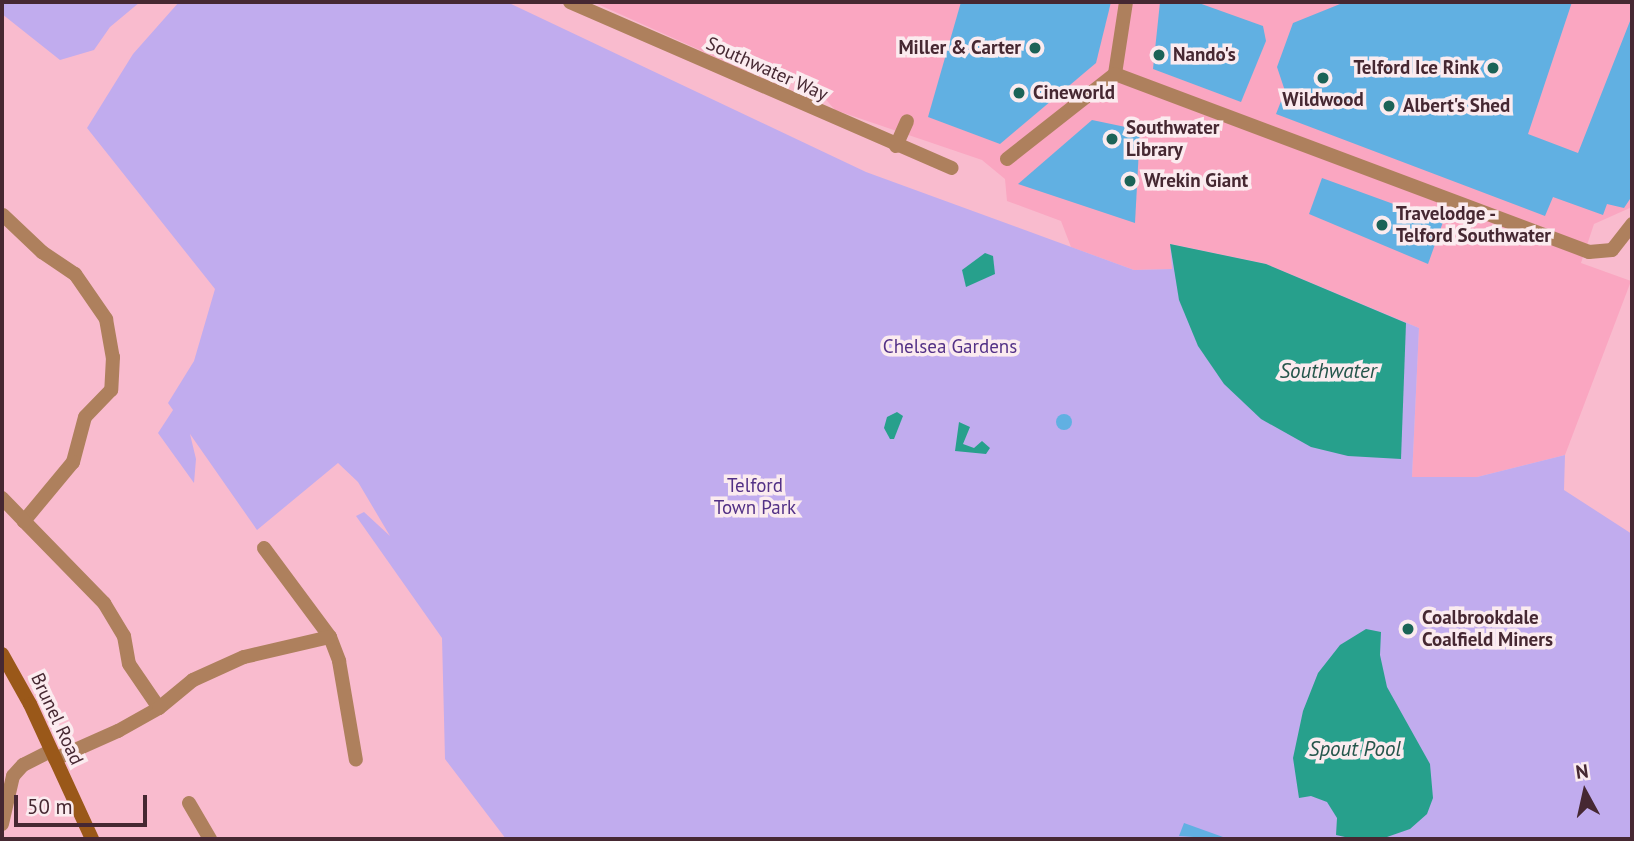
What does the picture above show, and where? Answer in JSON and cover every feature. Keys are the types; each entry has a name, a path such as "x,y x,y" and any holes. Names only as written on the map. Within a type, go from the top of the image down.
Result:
{"street":[{"name":"Southwater Way","path":"570,2 896,146 951,167"},
{"path":"1007,159 1115,74 1126,2"},
{"path":"1115,74 1576,248 1612,250 1632,224"},
{"path":"896,146 907,121"},
{"path":"3,215 42,252 75,274 106,318 113,357 111,390 85,417 73,462 24,522"},
{"path":"2,498 104,603 124,636 129,664 159,708"},
{"path":"264,548 330,637 339,660 356,760"},
{"path":"2,824 13,776 23,765 53,755 159,708 193,680 244,657 330,637"},
{"name":"Brunel Road","path":"2,654 92,839"},
{"path":"190,803 210,839"}],"shaded area":[{"path":"593,2 1632,2 1632,207 1594,224 1581,263 1631,281 1565,455 1477,477 1412,477 1419,328 1266,264 1171,244 1172,269 1134,270 1071,247 1061,221 1007,201 1005,179 982,160 835,110 822,95 770,71 751,73"}],"green space":[{"path":"2,2 140,2 110,27 94,50 60,60 2,14"},
{"name":"Telford Town Park","path":"179,2 507,2 866,172 1134,270 1172,269 1170,244 1266,264 1419,328 1412,477 1477,477 1565,455 1564,490 1632,534 1632,839 506,839 445,759 442,638 356,516 364,512 390,536 358,482 338,463 257,530 190,434 196,459 194,483 158,433 173,410 168,403 194,361 215,289 87,128 133,54"}],"water":[{"name":"Southwater","path":"1170,244 1266,264 1406,323 1401,459 1348,456 1311,447 1261,419 1224,384 1198,346 1179,300"},
{"path":"985,253 993,256 995,274 966,287 962,270"},
{"path":"897,412 903,416 894,439 890,439 884,428 887,417"},
{"path":"959,422 970,427 963,444 974,448 982,441 990,448 986,454 955,451"},
{"name":"Spout Pool","path":"1366,629 1381,632 1380,655 1387,687 1430,764 1433,798 1427,814 1410,829 1387,837 1354,839 1336,835 1337,818 1327,802 1311,796 1299,798 1293,758 1303,711 1318,673 1340,645"}],"building":[{"path":"961,2 1111,2 1096,63 1000,144 928,117"},
{"path":"1160,2 1196,2 1263,26 1266,41 1241,102 1153,69"},
{"path":"1345,2 1572,2 1528,134 1578,153 1632,16 1632,196 1624,208 1607,204 1603,215 1553,197 1545,216 1276,114 1285,91 1277,67 1293,23"},
{"path":"1092,120 1140,130 1135,223 1018,184"},
{"path":"1322,178 1443,222 1428,264 1309,214"},
{"path":"1064,414 1072,422 1064,430 1056,422"},
{"path":"1184,823 1223,837 1223,839 1179,836"}],"place":[{"name":"Miller & Carter","path":"1035,48"},
{"name":"Nando's","path":"1159,55"},
{"name":"Telford Ice Rink","path":"1493,68"},
{"name":"Wildwood","path":"1323,78"},
{"name":"Cineworld","path":"1019,93"},
{"name":"Albert's Shed","path":"1389,106"},
{"name":"Southwater Library","path":"1112,139"},
{"name":"Wrekin Giant","path":"1130,181"},
{"name":"Travelodge - Telford Southwater","path":"1382,225"},
{"name":"Coalbrookdale Coalfield Miners","path":"1408,629"}],"park label":[{"name":"Chelsea Gardens","path":"950,347"}]}
